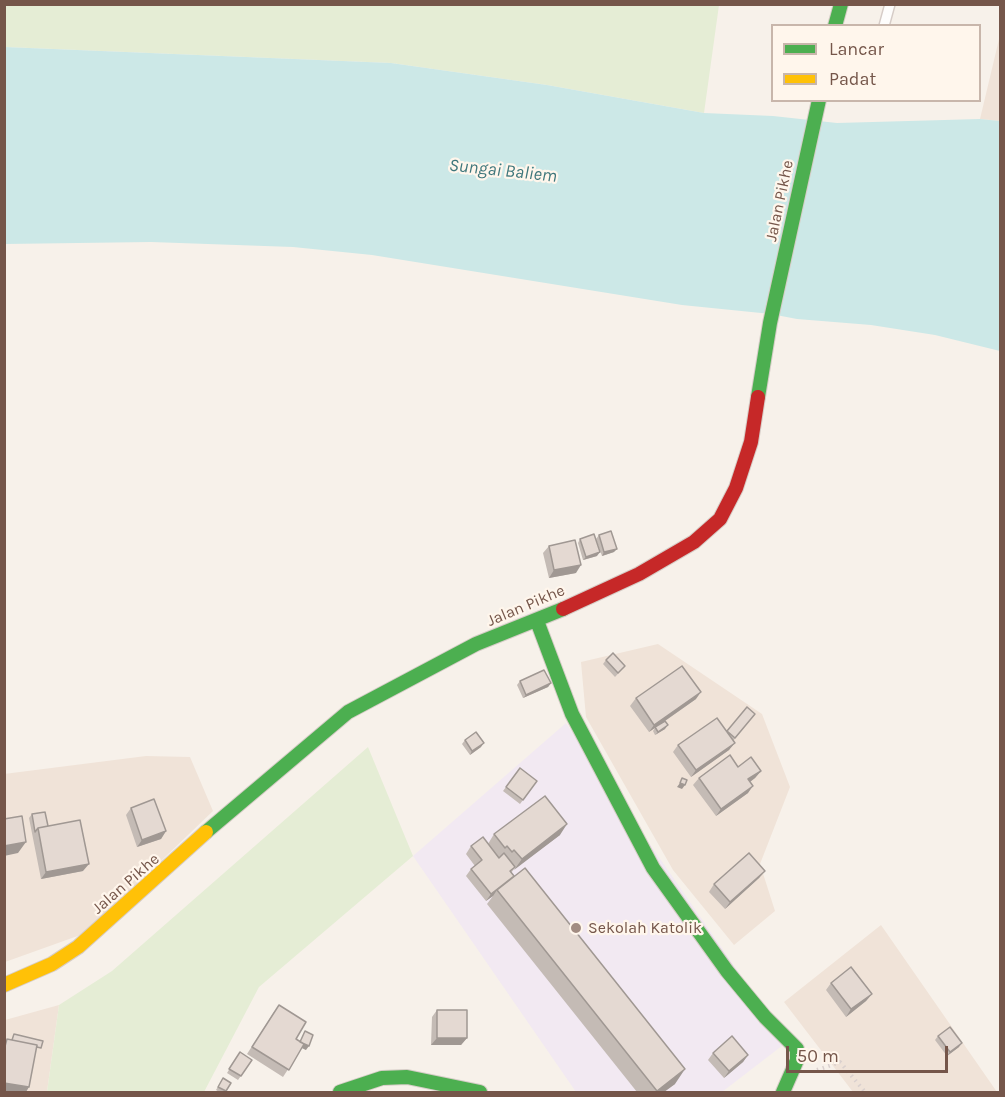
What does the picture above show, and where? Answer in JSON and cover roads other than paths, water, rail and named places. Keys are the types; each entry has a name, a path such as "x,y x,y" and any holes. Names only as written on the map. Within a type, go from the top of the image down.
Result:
{"main road":[{"path":"836,24 840,7"},
{"name":"Jalan Pikhe","path":"4,984 52,964 78,947 252,791 348,712 476,644 537,621 639,574 694,542 720,519 736,488 751,442 770,322 819,102"},
{"path":"537,621 572,714 653,868 727,971 765,1017 797,1049 797,1060 791,1079 783,1092"},
{"path":"340,1092 382,1078 407,1077 480,1092"}],"lane":[{"path":"885,24 890,4"}],"water":[{"name":"Sungai Baliem","path":"5,47 391,63 547,85 704,113 773,116 837,123 980,119 1000,121 1000,351 935,335 871,325 797,319 771,314 682,305 372,255 293,247 151,242 5,244"}],"place":[{"name":"Sekolah Katolik","path":"576,928"}]}
